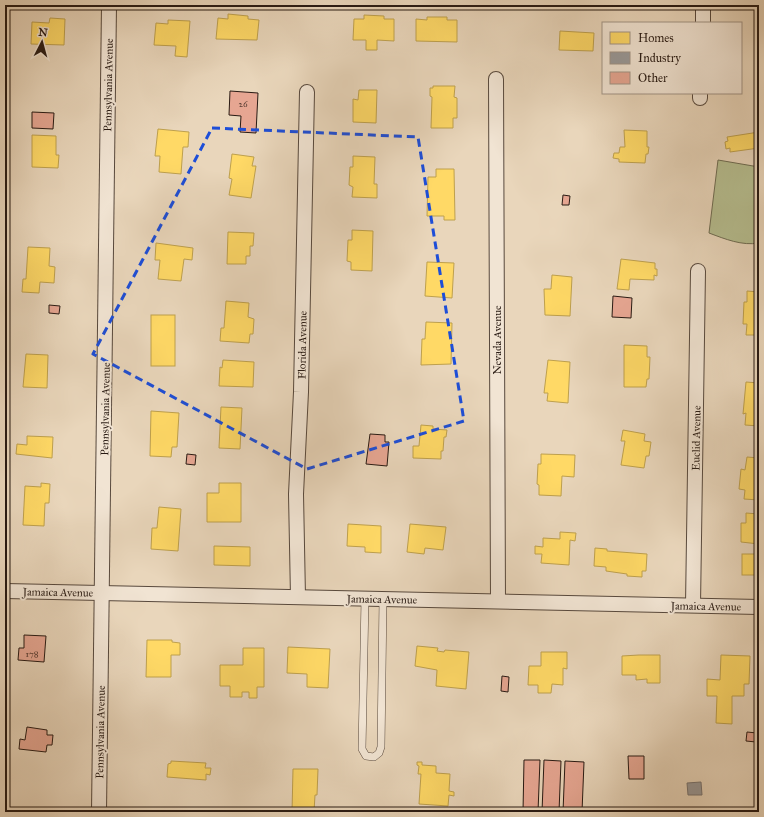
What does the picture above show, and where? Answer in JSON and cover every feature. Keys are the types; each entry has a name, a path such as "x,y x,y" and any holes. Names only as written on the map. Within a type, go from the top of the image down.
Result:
{"street":[{"name":"Pennsylvania Avenue","path":"99,812 103,593 109,5"},
{"path":"703,5 703,22"},
{"name":"Nevada Avenue","path":"496,79 498,601"},
{"name":"Florida Avenue","path":"298,597 296,494 301,392 307,92"},
{"name":"Euclid Avenue","path":"693,605 698,271"},
{"name":"Jamaica Avenue","path":"5,591 759,607"}],"lane":[{"path":"365,599 362,749 366,756 374,757 379,753 381,747 383,599"}],"highlighted area":[{"path":"212,128 418,137 464,421 307,469 93,354"}],"green space":[{"path":"718,160 759,167 759,243 740,243 709,233"}],"building: Homes":[{"path":"228,14 248,16 248,19 259,20 257,40 216,39 218,18 228,19"},
{"path":"364,15 384,16 384,19 394,19 394,41 377,40 377,50 366,50 366,40 353,40 354,19 364,19"},
{"path":"427,17 447,17 447,20 457,20 457,42 416,41 416,19 427,20"},
{"path":"50,18 65,19 64,45 31,44 32,22 49,23"},
{"path":"168,20 190,21 187,57 175,56 176,46 154,45 156,23 168,24"},
{"path":"560,31 594,33 593,51 559,50"},
{"path":"757,32 759,32 759,52 756,52"},
{"path":"433,86 455,86 454,97 457,98 457,118 453,118 453,128 431,128 432,97 430,96 430,88 433,88"},
{"path":"359,90 377,90 376,123 353,122 353,99 358,100"},
{"path":"158,129 189,132 188,147 183,147 181,174 159,172 160,156 155,156"},
{"path":"624,130 647,131 647,147 649,147 648,154 646,154 645,163 619,162 619,159 613,158 614,153 619,153 620,147 625,147"},
{"path":"759,132 759,148 730,152 730,148 726,149 725,142 728,141 727,137"},
{"path":"32,135 56,136 56,155 59,155 58,168 32,167"},
{"path":"232,154 254,157 252,166 256,166 251,198 229,195 232,179 229,178"},
{"path":"353,156 375,157 374,184 377,184 377,198 352,197 353,187 349,185 350,167 353,167"},
{"path":"436,169 454,169 455,220 444,220 444,216 427,216 428,177 436,177"},
{"path":"352,230 373,231 372,271 351,270 351,262 347,261 348,240 352,240"},
{"path":"228,232 254,233 253,246 250,246 250,256 246,256 246,264 227,264"},
{"path":"156,243 193,248 192,260 184,259 181,281 158,279 160,260 155,260"},
{"path":"28,247 50,248 49,266 55,267 54,283 40,282 39,293 22,292 23,279 26,279"},
{"path":"621,259 655,263 657,276 654,275 654,280 630,279 629,290 617,289"},
{"path":"427,262 454,263 452,298 425,296"},
{"path":"552,275 572,277 570,316 545,315 544,289 551,289"},
{"path":"747,291 759,292 759,335 746,335 747,324 743,324 744,302 747,302"},
{"path":"226,301 249,303 248,317 254,319 253,334 250,334 249,343 220,341 221,328 224,328"},
{"path":"151,315 175,315 175,366 151,366"},
{"path":"426,322 452,323 451,364 421,365 422,339 425,339"},
{"path":"624,345 647,346 647,357 650,357 649,379 647,379 646,387 624,387"},
{"path":"26,354 48,355 47,388 23,387"},
{"path":"223,360 254,362 253,387 219,386 220,367 222,368"},
{"path":"548,360 570,362 568,403 547,401 548,393 544,393"},
{"path":"746,382 759,383 759,426 745,425 746,413 743,414"},
{"path":"221,407 242,408 240,449 219,448"},
{"path":"151,411 179,413 177,447 172,447 171,457 150,456"},
{"path":"421,425 433,426 433,429 447,430 446,437 444,437 443,451 441,451 441,459 413,458 413,446 419,446"},
{"path":"623,430 645,434 644,441 651,442 649,456 646,456 644,468 621,465 625,441 621,441"},
{"path":"27,436 53,437 52,458 16,454 17,444 27,445"},
{"path":"541,454 575,455 574,477 562,476 561,496 539,495 539,485 537,484 538,464 541,464"},
{"path":"747,457 759,458 759,500 744,499 745,490 739,489 741,469 745,470"},
{"path":"41,483 50,484 49,503 45,503 44,526 23,525 25,486 41,487"},
{"path":"219,483 241,483 241,522 207,522 207,493 219,493"},
{"path":"159,507 181,509 178,551 151,549 152,528 157,528"},
{"path":"746,513 759,514 759,544 741,542 741,523 746,523"},
{"path":"348,524 381,526 381,553 365,552 365,547 347,546"},
{"path":"410,524 446,527 443,550 425,548 424,554 407,552"},
{"path":"560,532 576,533 575,541 570,540 569,565 541,563 542,554 535,554 535,546 543,547 543,538 560,539"},
{"path":"5,543 9,543 8,562 5,562"},
{"path":"214,546 250,547 250,566 214,565"},
{"path":"595,548 607,549 607,551 647,554 646,571 642,571 642,577 627,576 627,574 606,571 606,567 594,566"},
{"path":"742,554 759,554 759,575 742,575"},
{"path":"147,640 172,640 172,642 180,643 180,655 171,655 171,677 146,677"},
{"path":"417,646 438,648 437,651 444,652 445,650 469,652 466,689 436,686 437,670 415,666"},
{"path":"288,647 330,649 328,688 307,687 307,674 287,673"},
{"path":"243,648 264,648 264,687 257,687 257,698 249,698 249,692 242,692 242,697 230,697 230,686 220,686 220,665 243,665"},
{"path":"541,652 567,652 567,669 563,668 563,685 552,684 551,693 538,693 538,685 528,685 529,666 541,666"},
{"path":"660,655 660,683 647,683 647,679 636,680 636,675 622,675 622,656"},
{"path":"721,655 750,656 749,684 744,684 744,696 732,696 732,724 716,723 717,696 707,696 707,679 720,680"},
{"path":"171,761 206,763 205,768 211,768 210,775 206,774 206,780 167,777 168,764 171,763"},
{"path":"417,762 422,762 422,765 436,766 436,773 450,774 449,791 454,792 454,796 449,795 448,806 419,804 421,774 418,774 419,766 417,765"},
{"path":"293,769 318,769 317,795 315,795 314,812 292,812"}],"building: Industry":[{"path":"701,782 702,795 688,795 687,783"}],"building: Other":[{"path":"230,91 258,93 256,133 240,132 241,116 229,115"},
{"path":"32,112 54,113 53,129 32,128"},
{"path":"563,195 570,196 569,205 562,205"},
{"path":"613,296 632,298 631,318 612,317"},
{"path":"49,305 60,306 59,314 49,313"},
{"path":"370,434 385,435 385,442 389,442 387,466 366,464"},
{"path":"187,454 196,455 195,465 186,464"},
{"path":"24,635 46,636 44,662 18,660 19,648 24,648"},
{"path":"502,676 509,677 508,692 501,691"},
{"path":"27,727 47,730 47,735 53,735 52,745 47,745 46,752 19,749 20,739 25,740"},
{"path":"747,732 757,733 756,742 746,741"},
{"path":"628,756 644,756 644,779 629,779"},
{"path":"524,760 540,760 538,812 523,812"},
{"path":"544,760 561,761 559,812 542,812"},
{"path":"565,761 584,762 582,812 563,812"}]}
